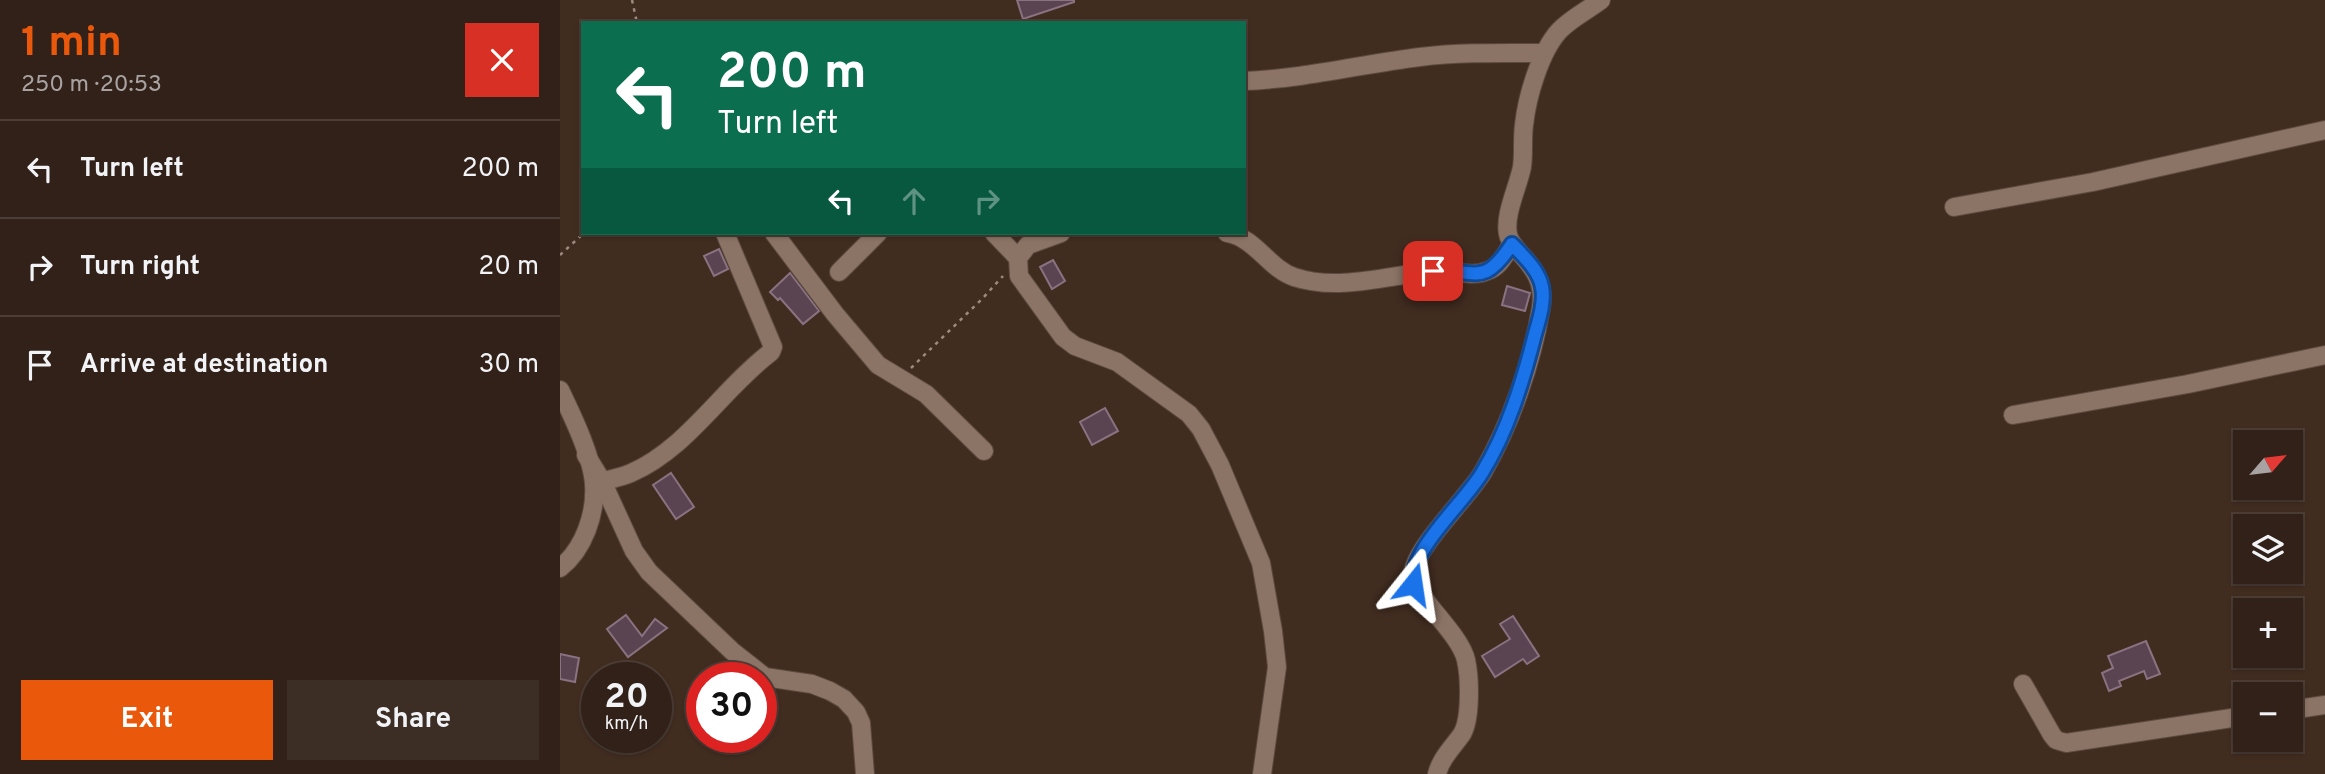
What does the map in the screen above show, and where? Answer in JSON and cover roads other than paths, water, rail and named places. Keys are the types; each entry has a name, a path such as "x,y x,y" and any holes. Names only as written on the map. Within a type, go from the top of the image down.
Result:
{"street":[{"path":"1437,774 1446,754 1464,731 1468,704 1467,663 1447,624 1413,584 1413,572 1424,548 1482,475 1522,384 1542,306 1542,286 1534,268 1512,244 1508,234 1510,211 1522,167 1524,124 1544,53 1559,31 1601,0"},
{"path":"1246,81 1421,57 1468,53 1544,53"},
{"path":"1954,206 2093,182 2325,130"},
{"path":"598,482 630,473 675,444 774,347 726,235"},
{"path":"776,235 878,365 926,394 984,451"},
{"path":"839,272 876,235"},
{"path":"995,235 1018,258"},
{"path":"1056,235 1028,245 1018,258 1019,276 1063,337 1075,346 1117,362 1189,414 1201,429 1220,465 1261,563 1277,667 1262,774"},
{"path":"1238,235 1251,242 1281,270 1294,277 1355,283 1433,271 1449,270 1473,274 1485,272 1498,264 1512,244"},
{"path":"2013,415 2188,384 2325,355"},
{"path":"560,390 598,482 622,530 649,572 732,651 765,677 812,684 844,699 856,712 861,723 865,774"},
{"path":"560,568 578,550 584,537 598,482"},
{"path":"2023,684 2052,735 2056,740 2066,743 2233,718"},
{"path":"2303,708 2325,705"}]}
